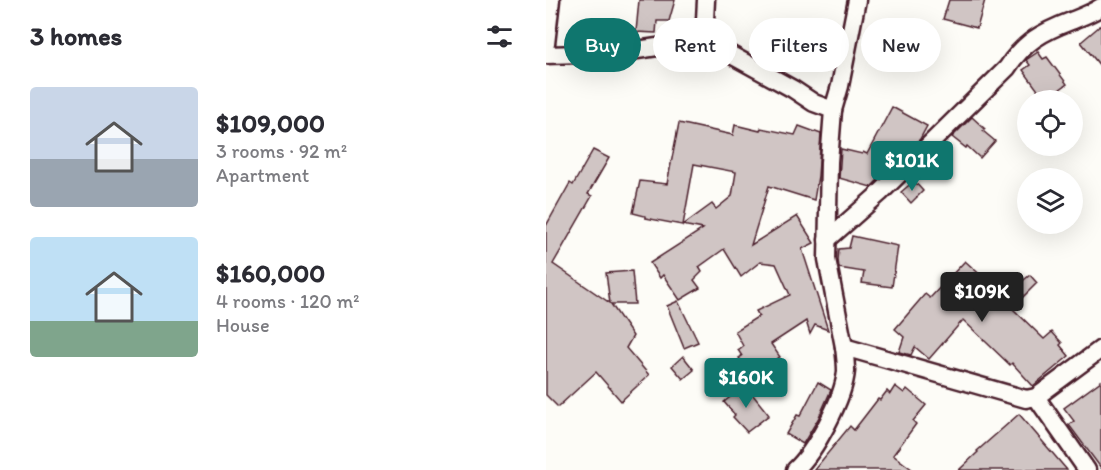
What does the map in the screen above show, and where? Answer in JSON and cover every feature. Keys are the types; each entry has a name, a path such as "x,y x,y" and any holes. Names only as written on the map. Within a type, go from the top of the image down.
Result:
{"street":[{"path":"546,44 551,0"},
{"path":"705,18 706,0"},
{"path":"796,470 809,454 834,409 846,372 844,347 827,259 829,162 833,110 856,0"},
{"path":"827,240 880,193 1007,68 1017,53 1030,41 1051,28 1101,7"},
{"path":"546,55 617,53 653,48"},
{"path":"737,58 814,103 833,110"},
{"path":"844,347 1026,399 1036,397 1101,349"},
{"path":"1036,397 1087,470"}],"building":[{"path":"639,0 675,0 670,18 653,18 653,33 641,32 641,18 637,18"},
{"path":"949,0 985,0 977,28 943,19"},
{"path":"1101,25 1101,67 1081,42"},
{"path":"1038,52 1043,59 1047,57 1067,84 1059,90 1038,90 1023,70 1030,65 1026,60"},
{"path":"892,107 927,126 920,139 898,160 886,155 879,179 871,187 839,178 841,149 867,154"},
{"path":"972,117 995,141 980,158 967,146 966,148 952,137"},
{"path":"679,123 733,135 735,125 760,131 761,128 795,135 799,126 821,134 814,200 769,186 751,245 797,216 814,243 802,249 828,330 815,325 810,334 806,321 771,344 780,357 769,364 772,369 755,381 739,358 742,356 738,350 743,346 735,331 759,316 756,311 790,295 776,264 760,262 741,277 724,249 699,267 702,272 694,280 700,288 680,300 663,275 660,278 650,263 703,229 645,218 645,216 633,213 640,181 667,184","holes":["694,164 736,172 732,196 716,209 712,204 683,225"]},
{"path":"593,150 609,158 588,194 592,196 553,264 610,303 606,273 632,271 635,304 611,304 633,336 626,348 649,375 621,401 596,372 558,407 546,395 546,226 570,183 573,185"},
{"path":"914,181 923,191 911,203 901,192"},
{"path":"852,236 898,246 892,287 862,283 864,272 839,268 839,249 849,248"},
{"path":"965,261 1004,296 1030,275 1037,283 1012,308 1044,339 1052,332 1062,343 1060,345 1069,356 1033,386 1012,363 1010,365 963,320 929,359 915,347 911,355 899,352 904,337 895,329 925,294 930,298"},
{"path":"678,301 698,342 684,348 667,306"},
{"path":"683,356 694,370 683,379 672,366"},
{"path":"1101,381 1101,468 1069,425 1074,421 1064,408"},
{"path":"818,382 831,390 818,419 803,444 786,434 797,415 800,416"},
{"path":"745,385 769,415 747,432 733,417 735,415 724,402"},
{"path":"895,386 904,393 907,389 926,405 913,421 916,424 893,455 913,470 814,470 850,426 854,430 878,399 880,400 887,391 890,394"},
{"path":"1019,414 1067,470 959,470 977,451"}]}
